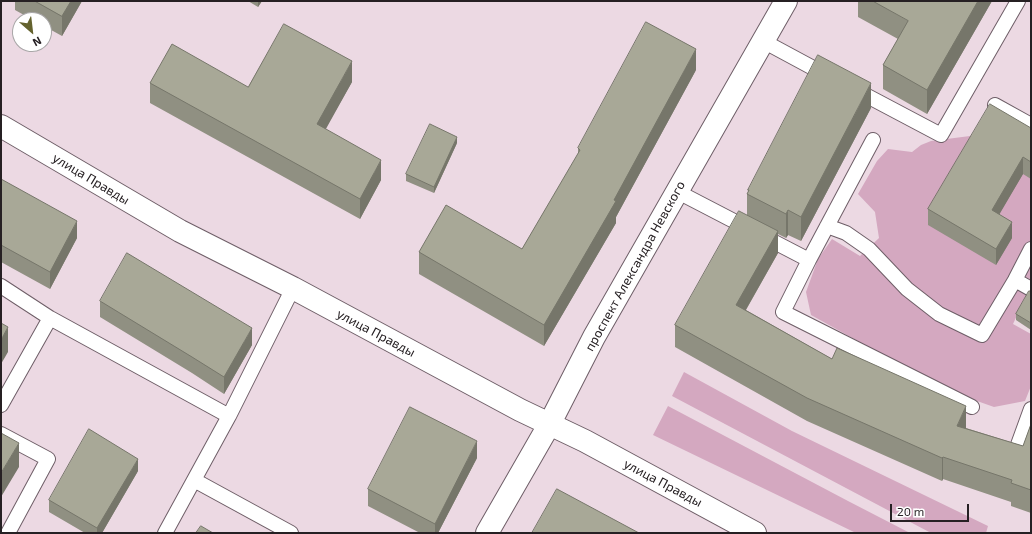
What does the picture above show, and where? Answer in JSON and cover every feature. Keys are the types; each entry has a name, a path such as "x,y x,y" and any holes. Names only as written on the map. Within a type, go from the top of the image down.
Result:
{"main road":[{"name":"проспект Александра Невского","path":"487,533 549,425 594,337 786,1"},
{"name":"улица Правды","path":"1,126 180,231 293,288 549,425 585,441 755,533"}],"lane":[{"path":"763,41 941,136 1018,1"},
{"path":"995,105 1031,125"},
{"path":"873,140 783,312 972,407"},
{"path":"678,192 809,260"},
{"path":"827,226 846,233 869,249 907,289 939,314 982,335 1015,280 1031,249"},
{"path":"1015,280 1031,289"},
{"path":"1,286 50,318 229,416"},
{"path":"165,533 229,416 293,288"},
{"path":"1,405 50,318"},
{"path":"1015,453 1031,409"},
{"path":"1,434 48,459 8,533"},
{"path":"194,480 291,533"}],"shaded area":[{"path":"1008,121 1031,133 1031,298 1025,298 1013,324 1031,334 1031,386 1025,401 994,407 963,396 928,380 811,315 806,292 818,259 832,239 860,256 879,238 875,212 858,194 877,161 888,149 912,152 921,145 931,141 970,136"},
{"path":"684,372 792,431 988,526 986,533 931,533 672,396"},
{"path":"668,406 910,533 856,533 653,435"}],"building":[{"path":"35,1 71,1 62,16"},
{"path":"873,1 978,1 927,90 883,65 908,21"},
{"path":"646,22 696,49 614,200 616,201 544,325 419,252 446,205 522,249 580,150 578,148"},
{"path":"284,24 352,61 317,124 381,160 360,199 150,83 172,44 248,87"},
{"path":"818,55 871,83 801,217 788,210 786,214 747,194"},
{"path":"990,104 1031,128 1031,162 1023,157 992,210 1012,222 996,249 928,209"},
{"path":"430,124 457,137 434,187 406,174"},
{"path":"1,179 77,221 50,272 1,245"},
{"path":"739,211 778,231 736,305 832,359 837,348 966,406 957,426 1023,446 1031,424 1031,490 1011,483 1012,480 943,457 942,458 807,398 675,325"},
{"path":"127,253 252,328 224,377 100,301"},
{"path":"1029,291 1031,291 1031,323 1016,314"},
{"path":"1,323 8,327 1,340"},
{"path":"410,407 477,441 435,524 368,489"},
{"path":"89,429 138,459 97,528 49,500"},
{"path":"1,433 19,443 1,473"},
{"path":"557,489 639,533 532,533"},
{"path":"201,526 213,533 196,533"}]}
